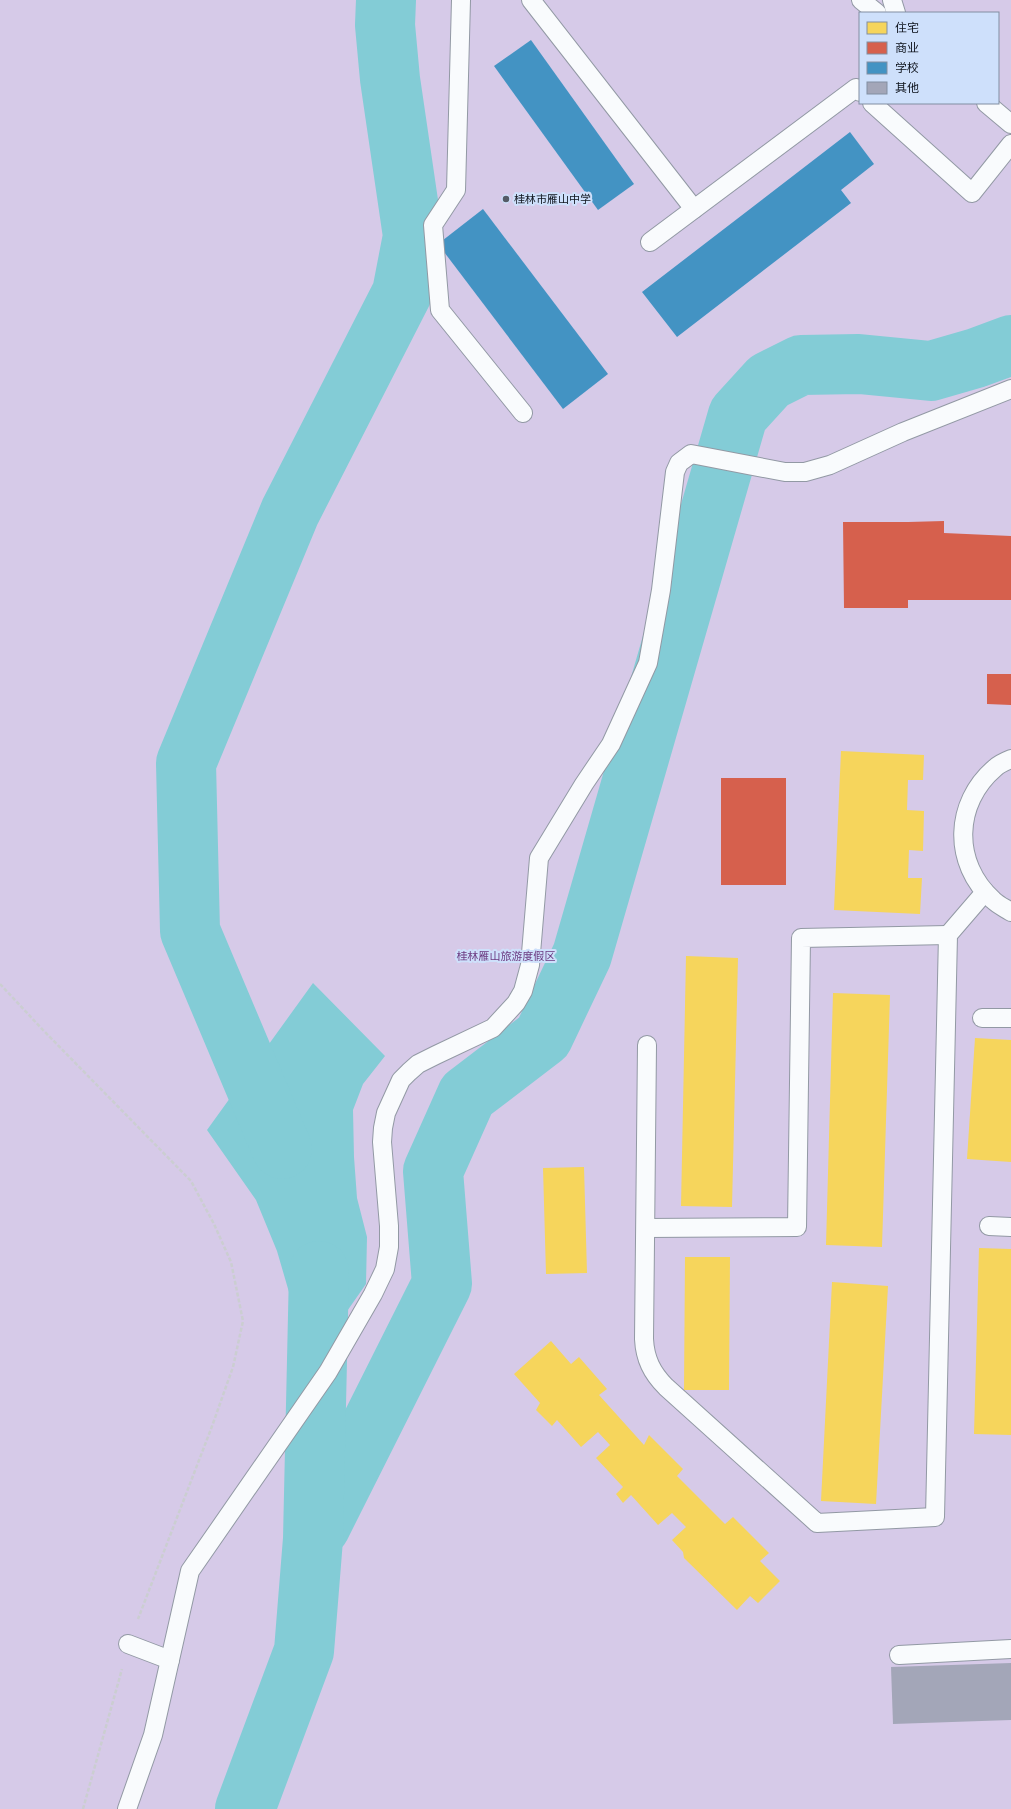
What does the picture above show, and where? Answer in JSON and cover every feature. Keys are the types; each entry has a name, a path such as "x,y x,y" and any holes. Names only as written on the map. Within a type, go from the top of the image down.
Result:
{"lane":[{"path":"461,0 456,190 433,225 440,310 523,413"},
{"path":"531,0 694,210"},
{"path":"861,0 876,12"},
{"path":"892,0 896,12"},
{"path":"650,242 856,88 859,91"},
{"path":"873,104 972,193 1011,144"},
{"path":"987,104 1011,124"},
{"path":"127,1809 154,1735 190,1571 328,1372 374,1294 385,1268 389,1247 389,1226 382,1142 383,1128 386,1113 401,1080 418,1064 493,1028 516,1003 523,991 530,965 539,858 580,790 611,744 648,663 661,590 675,472 679,463 692,454 785,472 804,472 830,465 903,432 1011,389"},
{"path":"1011,759 996,767 978,786 966,810 962,836 966,861 977,883 994,901 1011,912"},
{"path":"647,1045 644,1350 648,1362 661,1381 817,1523 935,1517 948,935 985,892"},
{"path":"646,1228 797,1227 801,938 948,935"},
{"path":"982,1018 1011,1018"},
{"path":"989,1226 1011,1227"},
{"path":"128,1644 170,1660"},
{"path":"899,1655 1011,1649"}],"path":[{"path":"0,984 43,1030 191,1180 214,1224 231,1262 243,1321 232,1367 211,1429 128,1644 83,1809"}],"green space":[{"name":"桂林雁山旅游度假区","path":"0,0 1011,0 1011,1809 0,1809"}],"water":[{"path":"313,983 385,1056 363,1084 353,1110 357,1198 367,1237 366,1284 299,1380 291,1299 277,1251 256,1200 207,1130"}],"building: 住宅":[{"path":"841,751 924,755 923,780 908,780 907,810 924,811 923,851 909,850 908,878 922,878 920,914 834,910"},
{"path":"686,956 738,958 732,1207 681,1206"},
{"path":"833,993 890,995 882,1247 826,1245"},
{"path":"975,1038 1011,1040 1011,1162 967,1159"},
{"path":"584,1167 587,1273 546,1274 543,1168"},
{"path":"979,1248 1011,1249 1011,1435 974,1434"},
{"path":"685,1257 730,1257 729,1390 684,1390"},
{"path":"832,1282 888,1286 876,1504 821,1501"},
{"path":"551,1341 571,1364 579,1357 607,1389 599,1395 644,1445 649,1435 683,1469 677,1476 725,1524 733,1517 769,1553 760,1561 780,1581 758,1603 750,1596 737,1610 684,1558 683,1552 672,1540 686,1527 672,1513 658,1525 631,1495 623,1503 616,1494 623,1487 596,1458 610,1445 598,1432 581,1447 557,1420 552,1426 536,1410 540,1403 514,1374"}],"building: 商业":[{"path":"944,521 944,533 1011,536 1011,600 908,600 908,608 844,608 843,522"},
{"path":"987,674 1011,674 1011,705 987,704"},
{"path":"721,778 786,778 786,885 721,885"}],"building: 学校":[{"path":"531,40 634,184 598,210 494,66"},
{"path":"850,132 874,164 841,190 851,203 677,337 642,292"},
{"path":"483,209 608,374 563,409 438,244"}],"building: 其他":[{"path":"1011,1663 1011,1720 893,1724 891,1667"}],"waterway":[{"path":"282,1149 190,931 186,763 290,512 402,293 413,236 390,79 385,25 386,0"},
{"path":"320,1527 442,1284 433,1171 467,1095 543,1037 582,955 738,415 769,381 801,365 859,364 931,371 976,358 1011,345"},
{"path":"245,1809 304,1651 313,1539 319,1271"}],"place":[{"name":"桂林市雁山中学","path":"506,199"}]}
